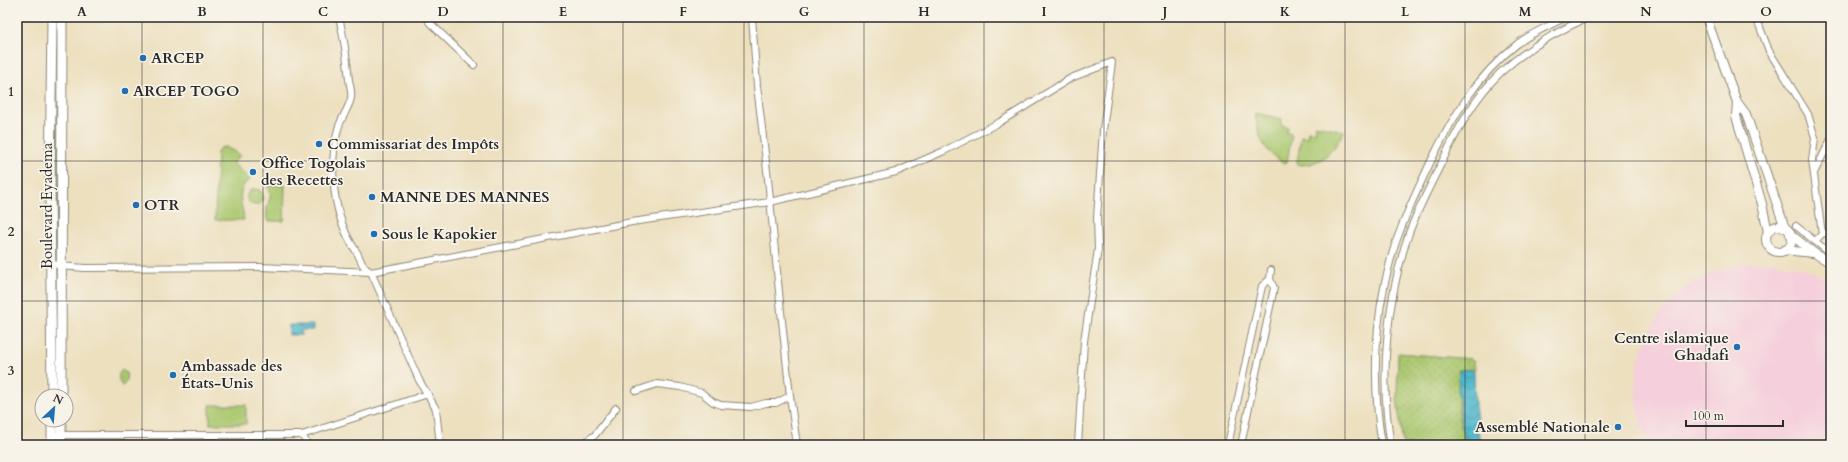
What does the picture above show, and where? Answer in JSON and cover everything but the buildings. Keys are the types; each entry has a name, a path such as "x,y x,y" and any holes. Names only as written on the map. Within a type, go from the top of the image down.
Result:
{"highway":[{"name":"Boulevard Eyadema","path":"52,17 56,265 61,388"},
{"name":"Boulevard Eyadema","path":"52,388 62,17"},
{"path":"54,428 61,445"},
{"path":"52,445 58,428"}],"main road":[{"path":"1706,17 1736,102 1736,116 1762,204 1768,232 1766,240 1769,247 1776,251 1784,250 1814,253"},
{"path":"1736,102 1746,114 1788,231 1791,241 1784,250"},
{"path":"1768,232 1778,226 1788,231 1814,253 1831,262"}],"street":[{"path":"339,17 345,44 351,97 339,128 334,148 333,177 340,222 349,241 359,255 364,268 371,272 419,380 436,409 440,445"},
{"path":"430,17 429,22 474,65"},
{"path":"752,17 757,86 790,396 797,445"},
{"path":"1382,445 1376,387 1378,339 1383,295 1390,261 1410,206 1449,126 1473,88 1490,68 1517,44 1566,17"},
{"path":"1391,445 1386,379 1391,306 1409,232 1421,205 1461,127 1481,95 1495,79 1517,59 1543,41 1589,17"},
{"path":"1756,17 1770,51 1808,114 1815,138 1812,160 1822,234"},
{"path":"56,265 85,268 261,267 371,272 632,222 770,202 896,172 944,151 1000,122 1071,78 1112,62 1102,138 1097,218 1098,250 1084,341 1078,445"},
{"path":"1814,173 1831,139"},
{"path":"1796,226 1831,254"},
{"path":"1814,241 1822,234 1831,231"},
{"path":"1241,445 1274,288 1270,280 1271,270"},
{"path":"1228,445 1262,286 1270,280"},
{"path":"636,391 657,384 680,387 702,393 713,402 721,405 751,407 766,403 776,403 790,396"},
{"path":"56,435 302,435 428,394"},
{"path":"581,445 595,435 616,408"},
{"path":"302,435 308,445"}],"shaded area":[{"name":"Centre islamique Ghadafi","path":"1775,262 1806,269 1831,281 1831,445 1649,445 1640,423 1636,393 1638,362 1648,333 1665,307 1688,286 1715,271 1744,263"}],"green space":[{"path":"58,17 59,238 56,226"},
{"path":"1255,113 1282,119 1281,125 1288,127 1287,133 1292,134 1287,162 1284,163 1271,154 1266,148 1260,136"},
{"path":"1316,125 1344,131 1336,145 1321,160 1299,165 1297,163 1301,136 1307,137 1308,131 1315,132"},
{"path":"226,147 240,155 233,163 250,180 242,188 241,193 241,204 244,220 215,220 217,153 220,148"},
{"path":"266,185 285,185 284,221 267,221 270,190"},
{"path":"255,189 261,191 263,197 261,203 255,205 249,203 247,197 249,191"},
{"path":"1398,353 1471,359 1474,361 1475,369 1459,370 1459,411 1464,445 1403,445 1397,398"},
{"path":"122,370 126,373 126,382 122,386 119,373"},
{"path":"210,405 246,405 246,424 210,424"}],"water":[{"path":"289,325 313,325 313,330 301,330 301,335 289,335"},
{"path":"1459,370 1474,370 1475,405 1480,445 1465,445 1458,391"}],"place":[{"name":"ARCEP","path":"143,58"},
{"name":"ARCEP TOGO","path":"125,91"},
{"name":"Commissariat des Impôts","path":"319,144"},
{"name":"Office Togolais des Recettes","path":"253,172"},
{"name":"MANNE DES MANNES","path":"372,197"},
{"name":"OTR","path":"136,205"},
{"name":"Sous le Kapokier","path":"374,234"},
{"name":"Centre islamique Ghadafi","path":"1737,347"},
{"name":"Ambassade des États-Unis","path":"173,375"},
{"name":"Assemblé Nationale","path":"1618,427"}]}
